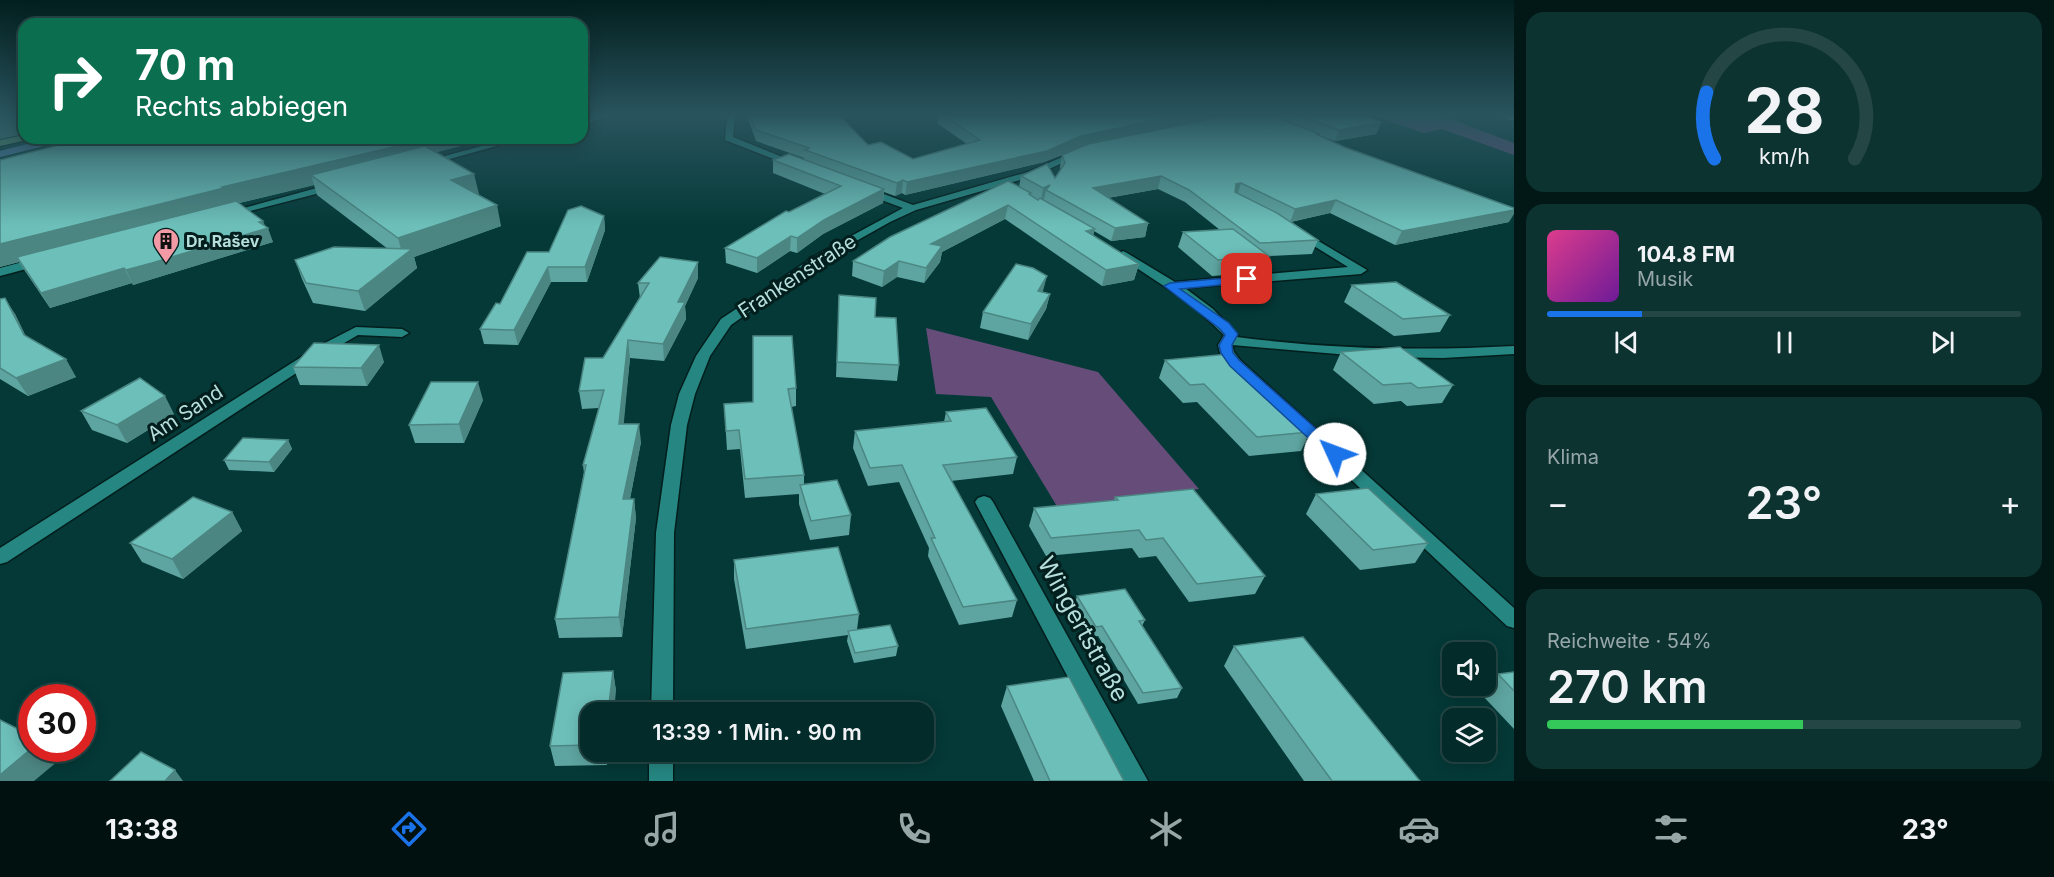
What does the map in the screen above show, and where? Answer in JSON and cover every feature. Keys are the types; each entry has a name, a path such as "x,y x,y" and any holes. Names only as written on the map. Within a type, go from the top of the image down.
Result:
{"street":[{"path":"412,166 465,152"},
{"path":"765,152 802,167"},
{"name":"Frankenstraße","path":"662,702 665,533 679,425 687,393 703,356 726,322 822,256 912,208 1031,174 1062,159 1085,152"},
{"path":"995,183 1013,192"},
{"path":"210,218 346,184"},
{"path":"857,188 912,208"},
{"path":"1170,286 1361,270 1292,229"},
{"path":"1114,249 1225,326 1231,334 1230,340 1225,345 1227,353 1235,363 1514,620"},
{"path":"0,272 54,258"},
{"name":"Am Sand","path":"0,557 322,350 356,331 402,333"},
{"path":"1230,340 1263,345 1424,353 1514,350"},
{"name":"Wingertstraße","path":"984,502 1136,781"},
{"path":"661,762 661,781"}],"shaded area":[{"path":"926,328 1098,372 1199,489 1058,508 991,397 936,394"}],"building":[{"path":"30,152 370,152 222,187 224,188 0,244 0,160"},
{"path":"400,152 436,152 474,174 451,180 497,205 398,238 311,175"},
{"path":"812,152 901,152 913,159 936,152 1040,152 907,182 903,180 897,183"},
{"path":"1068,152 1359,152 1514,208 1514,210 1402,231 1336,200 1295,209 1241,183 1236,184 1235,192 1277,213 1318,240 1260,243 1189,190 1161,176 1093,188 1148,223 1115,228 1046,190 1050,185 1043,188 1021,176 1047,164 1055,178 1065,163 1062,155"},
{"path":"789,154 884,189 824,220 797,238 791,236 757,258 725,248 786,211 789,212 841,186 773,160"},
{"path":"1008,181 1031,193 1029,194 1038,200 1040,198 1095,229 1086,231 1139,264 1106,270 1008,205 931,244 942,246 926,268 899,261 884,271 853,261 890,237"},
{"path":"236,201 263,221 259,222 268,228 41,293 17,257"},
{"path":"581,206 604,216 585,267 548,267 514,330 480,329 496,303 500,304 527,252 549,252 568,210"},
{"path":"1233,229 1269,256 1218,260 1183,232"},
{"path":"334,247 412,249 358,291 306,283 295,260"},
{"path":"660,257 698,262 678,302 685,302 663,344 628,340 619,424 639,424 623,499 634,499 619,617 555,619 586,465 583,465 604,390 579,391 585,358 603,358 649,283 638,283"},
{"path":"1016,264 1033,268 1047,276 1038,291 1050,294 1031,324 983,312"},
{"path":"1396,282 1450,315 1403,319 1352,285"},
{"path":"839,295 876,298 875,317 896,318 899,365 837,362"},
{"path":"5,298 24,335 66,359 16,378 0,368 0,299"},
{"path":"753,336 792,336 796,388 788,389 804,475 745,479 739,430 726,431 724,404 753,402"},
{"path":"314,343 379,345 361,368 293,367"},
{"path":"1400,347 1453,385 1418,388 1411,383 1383,385 1341,352"},
{"path":"1229,354 1256,379 1252,379 1310,432 1257,437 1204,384 1190,385 1165,360"},
{"path":"140,378 165,396 117,425 81,411"},
{"path":"431,382 478,382 459,424 409,425"},
{"path":"986,408 1017,457 943,465 1017,600 963,607 931,538 935,538 902,465 870,468 855,431 951,421 946,412"},
{"path":"243,438 288,440 269,462 224,460"},
{"path":"837,480 851,515 811,521 800,485"},
{"path":"1368,488 1428,543 1373,550 1316,494"},
{"path":"1193,489 1265,576 1197,584 1163,538 1146,540 1139,530 1051,538 1034,508 1118,500 1115,497"},
{"path":"193,497 232,512 172,559 130,543"},
{"path":"838,547 859,614 746,629 734,560"},
{"path":"1125,589 1145,620 1139,621 1182,688 1143,693 1102,626 1096,627 1077,596"},
{"path":"890,625 898,646 855,653 848,631"},
{"path":"1303,637 1420,781 1332,781 1234,646"},
{"path":"613,671 609,702 580,702 580,745 550,746 563,673"},
{"path":"1514,672 1514,691 1498,674"},
{"path":"1069,677 1124,781 1050,781 1007,686"},
{"path":"0,720 18,729 18,760 0,775"},
{"path":"141,752 175,770 165,781 110,781"}],"waterway":[{"path":"0,154 6,152"}],"place":[{"name":"Dr. Rašev","path":"166,264"}],"route":[{"path":"1247,279 1170,286 1225,326 1231,334 1230,340 1225,345 1227,353 1235,363 1335,454"}]}
